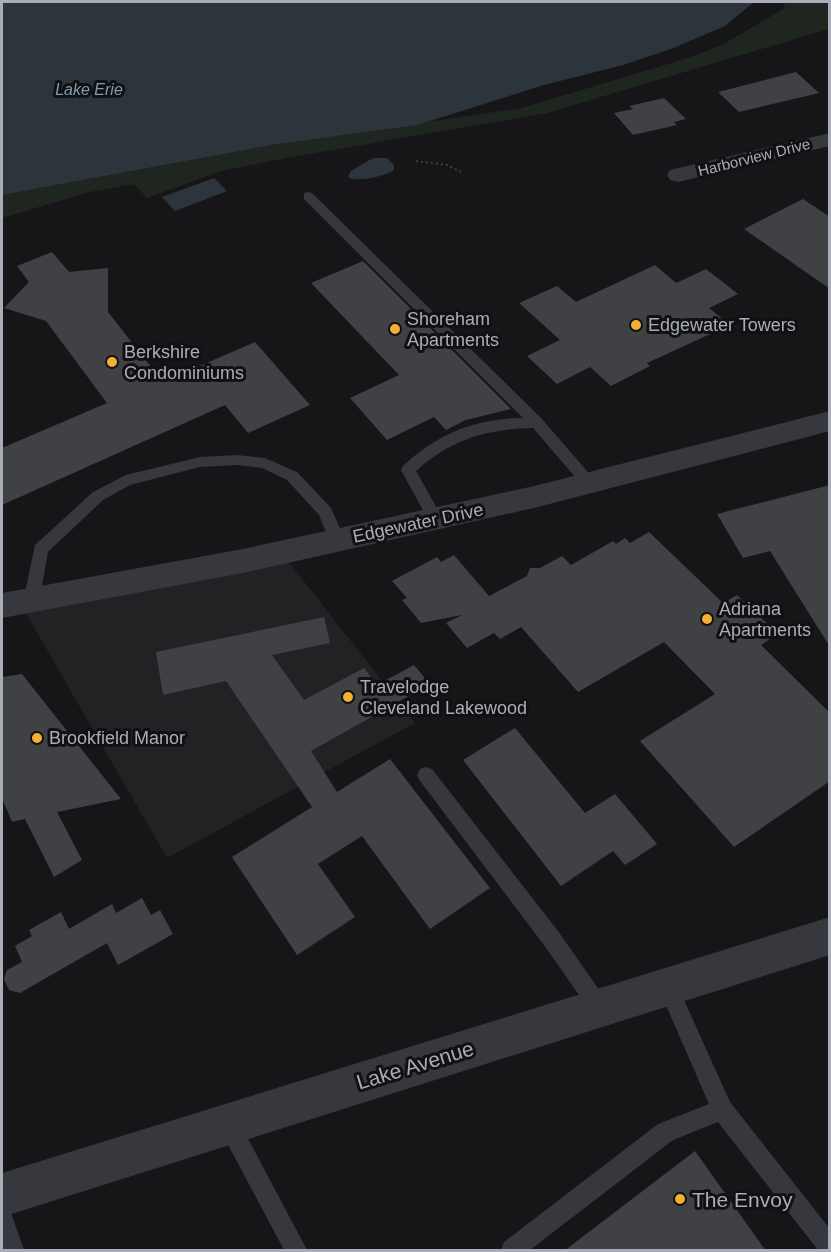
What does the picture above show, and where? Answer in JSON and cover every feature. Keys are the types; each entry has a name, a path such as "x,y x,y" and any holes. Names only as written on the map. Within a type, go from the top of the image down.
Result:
{"street":[{"name":"Harborview Drive","path":"678,176 830,139"},
{"name":"Edgewater Drive","path":"2,606 243,561 435,519 830,421"},
{"name":"Lake Avenue","path":"2,1195 830,936"}],"lane":[{"path":"308,196 537,423 588,482"},
{"path":"435,519 408,470 424,453 445,440 469,430 492,424 537,423"},
{"path":"31,602 40,549 98,496 126,481 200,462 237,460 265,463 292,476 326,512 337,540"},
{"path":"426,775 550,938 600,1008"},
{"path":"668,987 722,1110 830,1248"},
{"path":"512,1251 666,1132 722,1110"},
{"path":"228,1124 296,1251"},
{"path":"2,1218 13,1251"}],"path":[{"path":"416,161 447,165 462,172"}],"shaded area":[{"path":"785,2 829,2 829,29 547,113 221,171 147,198 134,184 90,192 2,218 2,195 277,144 522,108 688,58 722,45 783,9"},
{"path":"281,552 415,723 167,858 20,603"}],"water":[{"name":"Lake Erie","path":"2,2 754,2 725,26 671,49 623,65 544,85 417,125 277,144 2,195"},
{"path":"373,158 387,158 394,165 394,170 371,178 352,179 348,177 351,171"},
{"path":"214,178 227,191 175,211 162,197"}],"building":[{"path":"796,72 819,93 739,112 718,92"},
{"path":"664,98 686,119 674,122 677,125 633,135 614,113 633,109 629,106"},
{"path":"803,199 830,217 830,289 744,229"},
{"name":"Berkshire Condominiums","path":"52,252 69,272 108,268 108,312 163,382 255,342 310,405 248,433 225,405 2,505 2,448 107,403 46,321 4,308 29,282 17,266"},
{"name":"Shoreham Apartments","path":"363,261 511,409 466,420 446,430 434,417 387,440 350,398 399,375 311,283"},
{"name":"Edgewater Towers","path":"655,265 676,283 706,269 738,294 709,308 730,325 647,363 650,366 611,386 590,367 557,384 527,356 560,340 519,303 557,286 576,302"},
{"path":"830,485 830,647 770,551 743,558 717,514"},
{"path":"649,532 723,603 737,595 778,634 761,645 830,713 830,781 734,847 640,741 715,694 664,642 578,692 521,627 500,639 494,633 467,648 446,623 462,615 421,623 402,600 407,598 392,581 437,557 441,562 454,555 489,596 527,576 530,568 540,568 562,556 571,565 613,541 616,544 625,538 630,543"},
{"path":"324,617 330,643 272,655 304,700 364,668 377,685 414,665 430,684 311,751 337,792 390,759 490,888 430,929 362,836 318,864 355,917 297,955 232,857 312,807 226,681 163,695 156,652"},
{"name":"Brookfield Manor","path":"22,674 121,799 57,812 82,860 54,877 25,819 12,822 2,798 2,677"},
{"path":"515,728 585,813 615,794 657,844 625,865 613,851 561,886 463,760"},
{"path":"142,898 151,915 160,910 173,934 118,965 107,943 20,993 9,990 4,979 7,970 22,962 15,946 32,936 29,930 61,912 69,929 112,904 116,913"},
{"name":"The Envoy","path":"695,1151 766,1251 564,1251"}],"place":[{"name":"Edgewater Towers","path":"636,325"},
{"name":"Shoreham Apartments","path":"395,329"},
{"name":"Berkshire Condominiums","path":"112,362"},
{"name":"Adriana Apartments","path":"707,619"},
{"name":"Travelodge Cleveland Lakewood","path":"348,697"},
{"name":"Brookfield Manor","path":"37,738"},
{"name":"The Envoy","path":"680,1199"}]}
